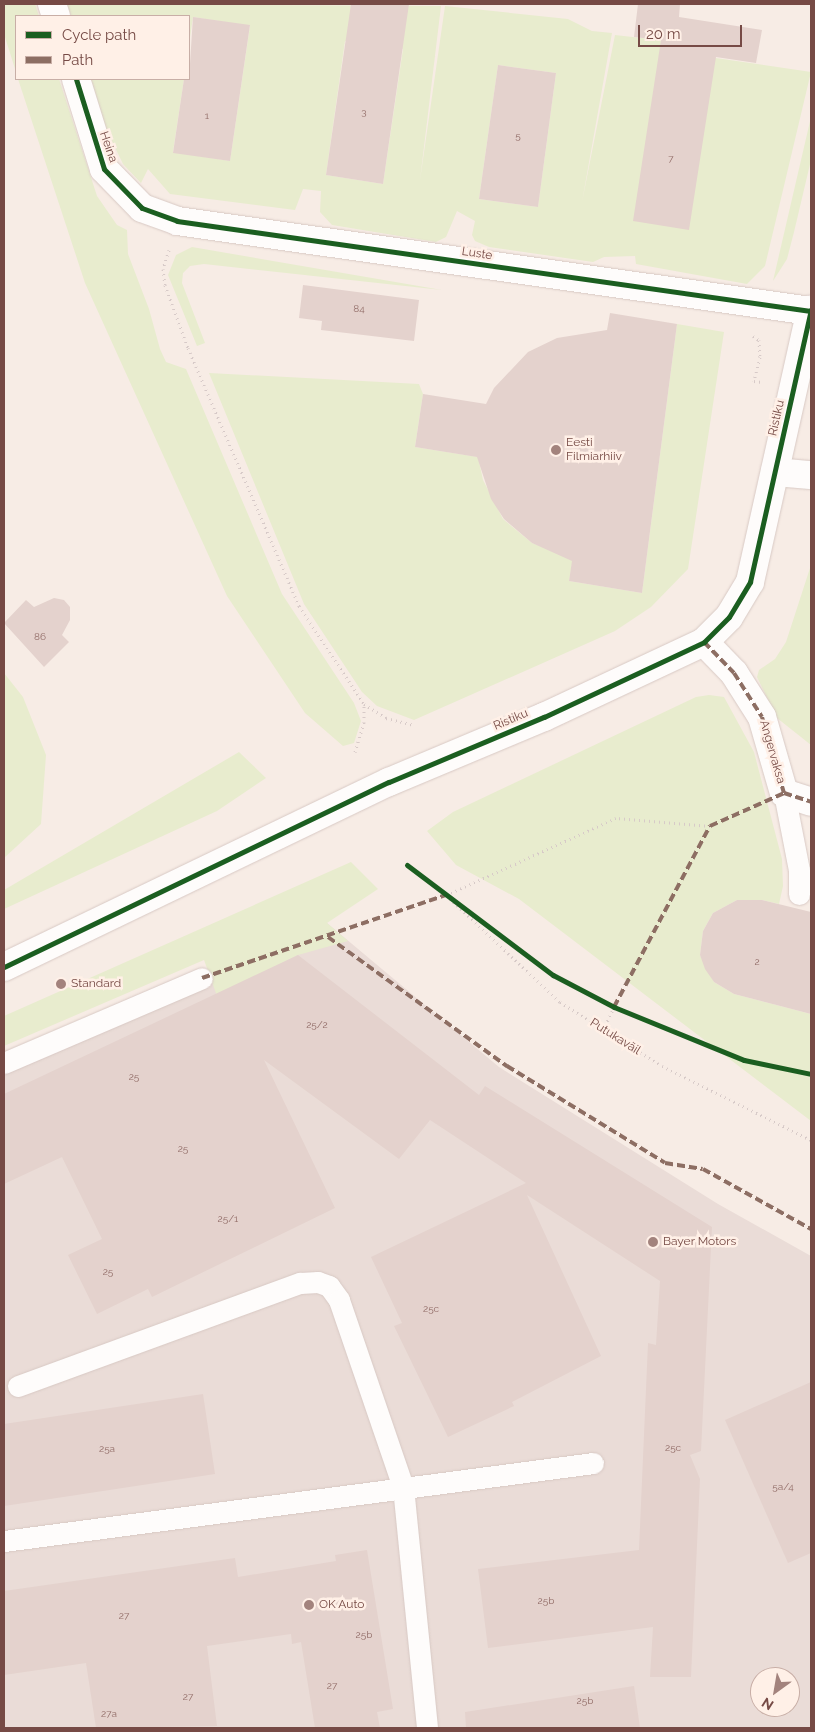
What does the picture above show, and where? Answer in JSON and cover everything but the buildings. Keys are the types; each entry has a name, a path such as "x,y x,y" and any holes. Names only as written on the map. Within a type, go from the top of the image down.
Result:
{"street":[{"name":"Heina","path":"76,80 104,169 142,208"},
{"name":"Luste","path":"142,208 177,221 811,311"},
{"name":"Ristiku","path":"4,967 389,782 544,717 704,642 729,617 750,582 811,311"},
{"path":"775,472 811,475"},
{"name":"Angervaksa","path":"704,642 734,673 762,717 784,793 811,802"}],"lane":[{"path":"784,793 800,870 800,894"},
{"path":"4,1063 202,978"},
{"path":"18,1386 300,1283 318,1282 329,1286 339,1300 403,1487 427,1728"},
{"path":"4,1541 593,1463"}],"path":[{"path":"177,221 163,269 165,285 188,348 299,606 364,704 386,718 414,725"},
{"path":"355,752 363,730 364,704"},
{"path":"446,895 616,818 710,826"},
{"path":"438,889 500,935"},
{"path":"606,1002 623,1010"},
{"path":"603,1030 614,1007"}],"shaded area":[{"path":"327,923 499,1067 718,1204 811,1256 811,1728 4,1728 4,1075"}],"green space":[{"path":"4,4 35,4 39,15 15,15 15,69 4,34"},
{"path":"67,4 441,6 420,180 445,6 568,19 592,31 612,33 582,202 615,35 703,45 702,56 811,72 765,266 747,284 636,264 635,256 604,257 593,262 489,247 475,241 472,235 475,221 457,211 446,237 436,242 332,225 320,212 321,191 303,189 295,210 170,194 148,169 141,183 123,164 107,131 91,80 184,80 173,152 230,161 250,26 193,17 190,37 190,15 71,15","holes":["345,41 403,49 383,184 326,175","498,65 556,73 538,207 479,199"]},
{"path":"18,80 59,80 97,196 117,225 127,230 128,254 149,309 160,349 166,362 186,369 282,594 354,703 361,721 354,743 343,746 305,713 227,596 85,283"},
{"path":"811,117 811,160 787,259 773,281"},
{"path":"192,247 442,290 204,264 190,266 183,273 182,283 205,343 197,346 168,275 176,255"},
{"path":"677,324 724,332 688,569 651,607 615,631 414,720 377,706 362,692 304,604 209,373 419,384 423,394 415,447 478,457 483,480 503,519 532,543 573,559 569,581 642,593"},
{"path":"811,565 811,745 777,718 757,677 759,670 775,659 786,642"},
{"path":"4,673 23,697 46,755 41,824 4,858"},
{"path":"709,695 724,697 754,752 782,859 783,886 779,904 762,900 737,900 713,913 703,931 700,955 714,982 734,994 811,1014 811,1121 519,899 456,865 427,831 453,812 696,697"},
{"path":"239,752 266,778 217,811 4,909 4,890"},
{"path":"351,862 378,889 327,923 348,941 298,955 217,996 204,960 4,1046 4,1016"}],"marked path":[{"path":"704,642 734,673 762,717 784,793 811,802"},
{"path":"614,1007 710,826 784,793"},
{"path":"202,978 446,895"},
{"path":"328,937 507,1066 665,1163 703,1169 811,1229"}],"cycle path":[{"path":"76,80 104,169 142,208 177,221 811,311"},
{"path":"4,967 389,782 544,717 704,642 729,617 750,582 811,310"},
{"path":"407,865 553,975 614,1007 744,1060 811,1074"}],"place":[{"name":"Eesti Filmiarhiiv","path":"556,450"},
{"name":"Standard","path":"61,984"},
{"name":"Bayer Motors","path":"653,1242"},
{"name":"OK Auto","path":"309,1605"}]}
